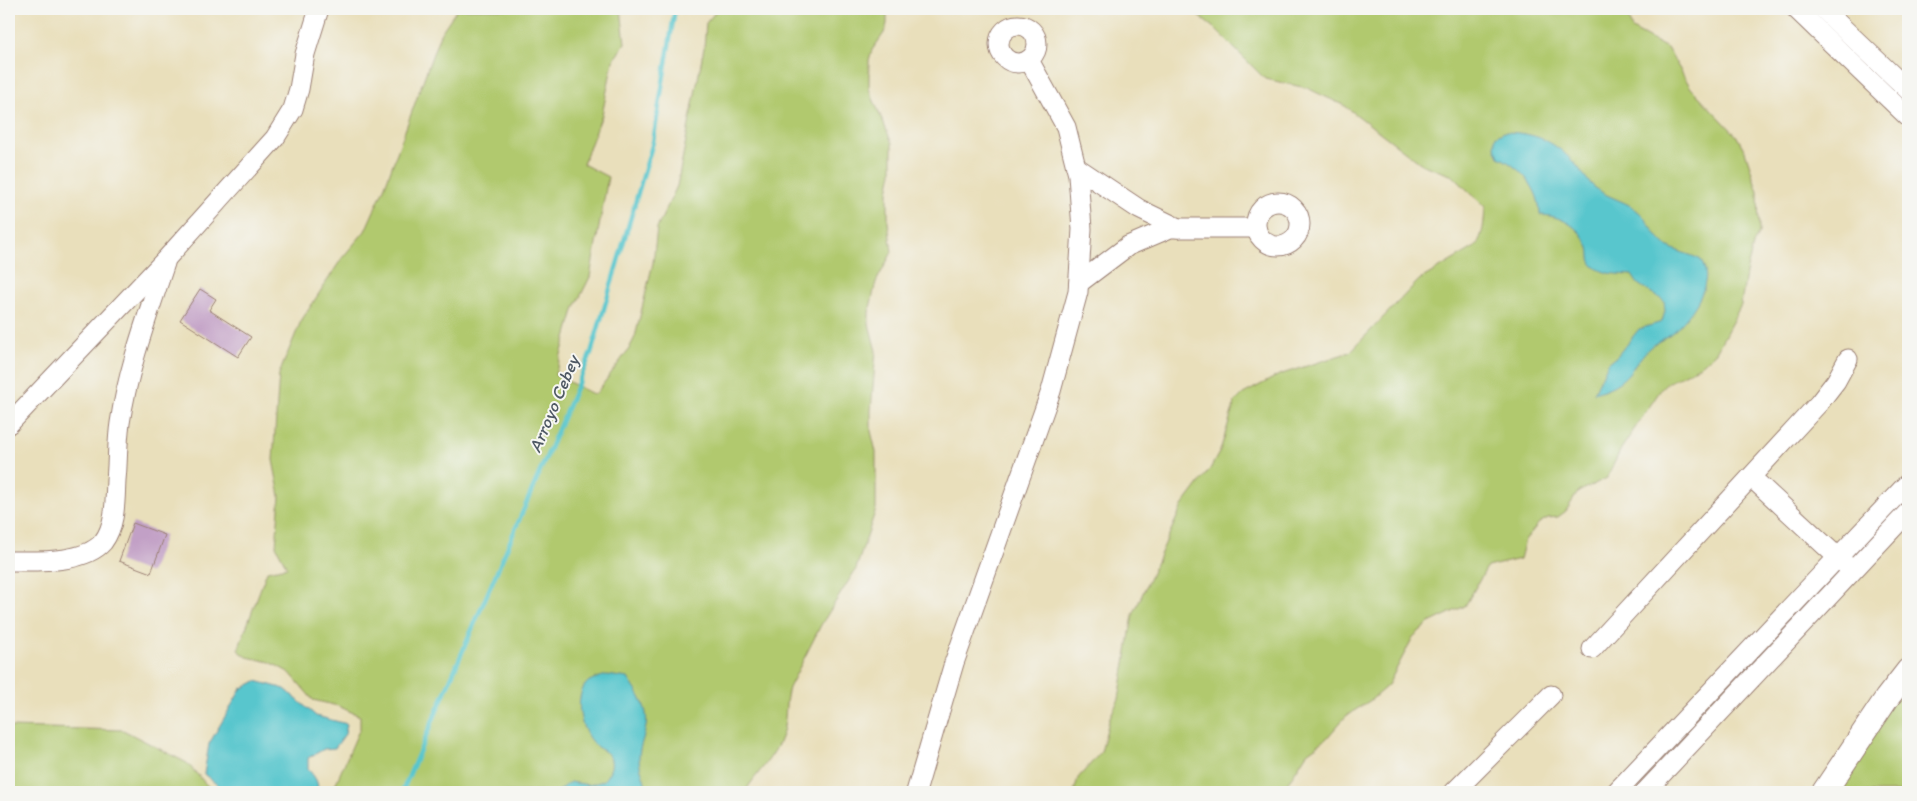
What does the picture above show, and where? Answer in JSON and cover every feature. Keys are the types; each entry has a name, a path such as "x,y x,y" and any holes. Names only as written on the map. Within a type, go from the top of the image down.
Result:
{"main road":[{"path":"1824,792 1887,698 1908,671"}],"street":[{"path":"9,424 166,259 275,138 292,109 299,90 305,54 319,9"},
{"path":"1796,9 1908,117"},
{"path":"1823,9 1908,90"},
{"path":"916,792 954,663 1051,391 1079,283 1082,229 1076,167 1066,127 1028,60"},
{"path":"1076,167 1138,209 1178,228"},
{"path":"1079,283 1128,246 1170,228 1256,228"},
{"path":"9,561 52,561 88,552 102,543 110,530 115,508 120,424 126,393 136,352 166,259"},
{"path":"1592,650 1819,402 1836,381 1848,358"},
{"path":"1751,477 1854,572"},
{"path":"1616,792 1908,483"},
{"path":"1646,792 1854,572 1908,512"},
{"path":"1454,792 1550,695"}],"green space":[{"path":"457,9 621,9 625,43 613,61 602,115 583,164 608,177 590,277 575,307 555,375 595,395 629,349 635,337 653,263 657,228 677,186 704,48 706,23 718,9 887,9 887,24 884,33 872,50 869,60 869,89 892,143 892,172 888,192 888,223 892,252 876,282 869,312 869,324 876,351 871,431 876,452 876,509 856,569 821,625 789,688 786,700 784,729 779,743 745,792 332,792 360,728 360,716 338,706 313,700 290,673 270,662 247,657 238,650 267,571 287,567 276,546 280,496 273,460 279,374 301,321 342,258 365,231 385,186 440,34"},
{"path":"1189,9 1625,9 1632,29 1667,48 1691,88 1736,135 1745,151 1758,192 1759,233 1754,242 1746,273 1741,305 1716,352 1700,366 1664,385 1621,449 1607,478 1578,492 1566,511 1558,517 1548,518 1539,523 1525,540 1520,559 1487,567 1465,606 1429,623 1413,637 1388,685 1371,700 1346,716 1325,740 1307,753 1282,792 1074,792 1078,778 1101,752 1110,717 1119,699 1133,615 1182,506 1210,469 1220,451 1235,402 1243,394 1279,375 1350,352 1419,280 1475,247 1482,233 1484,223 1485,207 1453,176 1423,165 1345,106 1307,88 1265,79 1214,28"},
{"path":"1908,677 1908,792 1831,792"},
{"path":"9,727 123,730 187,763 213,792 9,792"}],"water":[{"path":"1504,132 1536,137 1561,150 1594,187 1635,209 1666,245 1701,260 1703,265 1706,276 1703,289 1696,304 1681,325 1649,348 1621,381 1606,389 1594,393 1608,363 1617,356 1639,329 1662,322 1665,311 1664,301 1638,284 1632,275 1612,274 1598,269 1591,262 1589,248 1575,228 1555,217 1540,215 1537,197 1533,188 1515,167 1499,157 1495,147 1495,137"},
{"path":"607,675 628,678 645,709 646,723 639,758 646,792 558,792 570,782 589,785 603,781 610,771 610,757 590,740 580,716 579,707 582,690 586,684 593,679"},
{"path":"256,681 285,689 316,716 347,724 345,734 335,748 324,749 308,758 308,769 317,783 317,792 226,792 204,774 209,744 241,689"}],"building":[{"path":"200,289 216,299 209,310 251,337 238,357 180,320"},
{"path":"133,523 165,535 151,573 119,561"}],"waterway":[{"name":"Arroyo Cebey","path":"402,792 591,353 653,142 675,9"}]}
